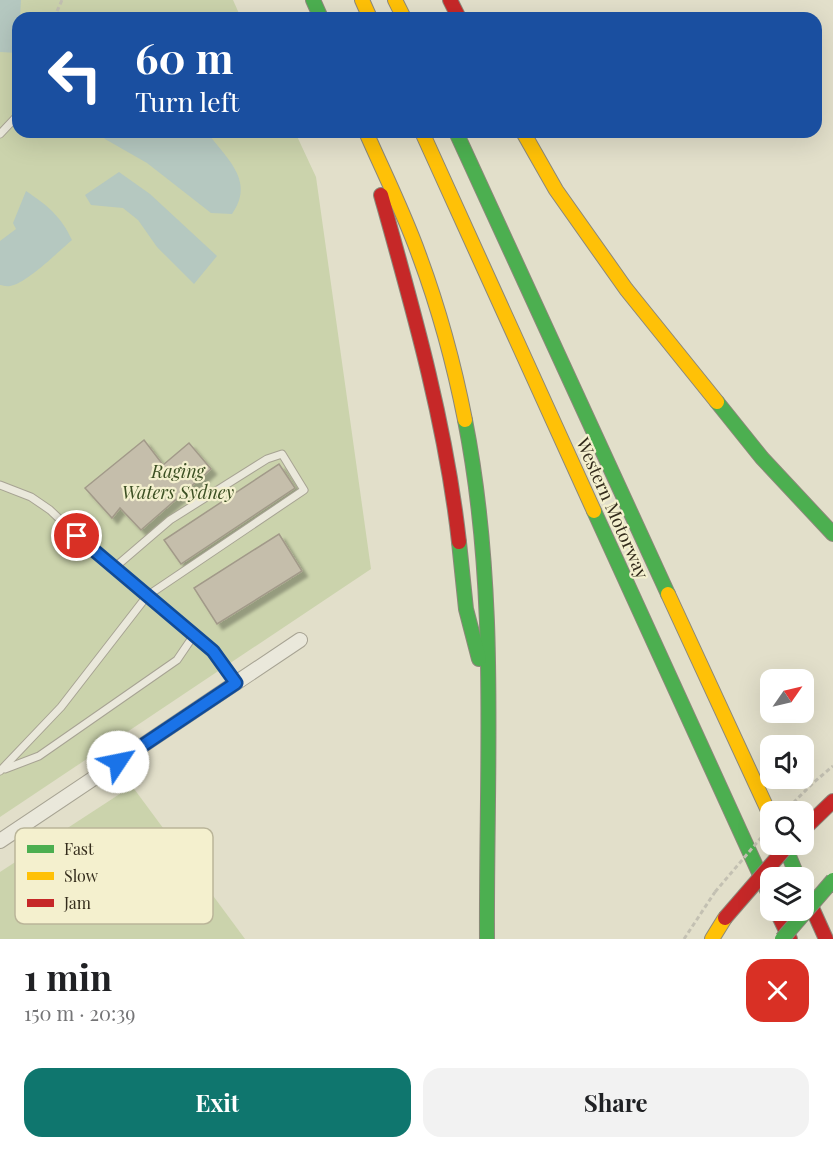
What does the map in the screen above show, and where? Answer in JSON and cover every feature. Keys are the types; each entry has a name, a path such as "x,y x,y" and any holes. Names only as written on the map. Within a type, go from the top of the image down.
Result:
{"main road":[{"path":"367,138 433,391 454,509 466,609 488,693"},
{"path":"368,138 426,274 456,375 471,451 484,545 487,607 487,939"},
{"name":"Western Motorway","path":"425,138 760,875"},
{"name":"Western Motorway","path":"459,138 764,801"},
{"path":"526,138 556,190 626,289 762,458 833,534"},
{"path":"814,819 829,804"},
{"path":"711,939 724,918 779,855"},
{"path":"782,939 833,880"},
{"path":"814,912 826,939"},
{"path":"781,921 789,939"}],"street":[{"path":"19,828 300,640"},
{"path":"0,841 15,831"}],"lane":[{"path":"0,134 12,121"},
{"path":"2,770 61,708 147,596 304,489 282,454 267,459 170,520 114,568"},
{"path":"0,485 32,497 50,510 114,568 213,651 236,683"},
{"path":"2,770 39,756 177,660 194,635"}],"path":[{"path":"796,801 833,766"},
{"path":"684,939 715,892 760,839"}],"green space":[{"name":"Raging Waters Sydney","path":"0,0 233,0 238,12 12,12 12,138 298,138 316,177 371,569 0,817"},
{"path":"132,786 163,828 68,828"},
{"path":"15,862 15,924 213,924 213,896 245,939 0,939 0,872"}],"shaded area":[{"path":"0,0 21,0 20,12 12,12 12,53 0,52"},
{"path":"212,138 236,170 240,180 239,202 232,214 211,213 147,163 105,139"},
{"path":"119,172 150,194 217,256 194,284 157,247 138,220 123,208 91,205 85,195"},
{"path":"26,191 53,212 72,240 25,280 10,286 0,285 0,241 16,229 13,223"}],"building":[{"path":"144,440 163,465 189,443 211,469 141,530 120,508 112,518 85,488"},
{"path":"279,464 295,488 181,564 164,540"},
{"path":"279,534 302,571 217,624 194,588"}],"traffic: fast":[{"path":"313,0 318,12"},
{"path":"459,138 668,594"},
{"path":"717,402 762,458 833,534"},
{"path":"465,420 476,485 487,614 489,744 487,939"},
{"path":"594,511 760,875"},
{"path":"459,542 466,609 479,659"},
{"path":"789,855 793,867"},
{"path":"782,939 833,880"}],"traffic: slow":[{"path":"362,0 367,12"},
{"path":"395,0 401,12"},
{"path":"369,138 407,224 426,275 445,337 465,420"},
{"path":"425,138 594,511"},
{"path":"526,138 556,190 626,289 717,402"},
{"path":"668,594 764,801"},
{"path":"712,939 725,918"}],"traffic: jam":[{"path":"450,0 456,12"},
{"path":"381,195 437,410 459,542"},
{"path":"814,819 833,801"},
{"path":"725,918 779,855"},
{"path":"814,912 826,939"},
{"path":"781,921 790,939"}],"route":[{"path":"77,536 213,651 236,683 118,762"}]}
